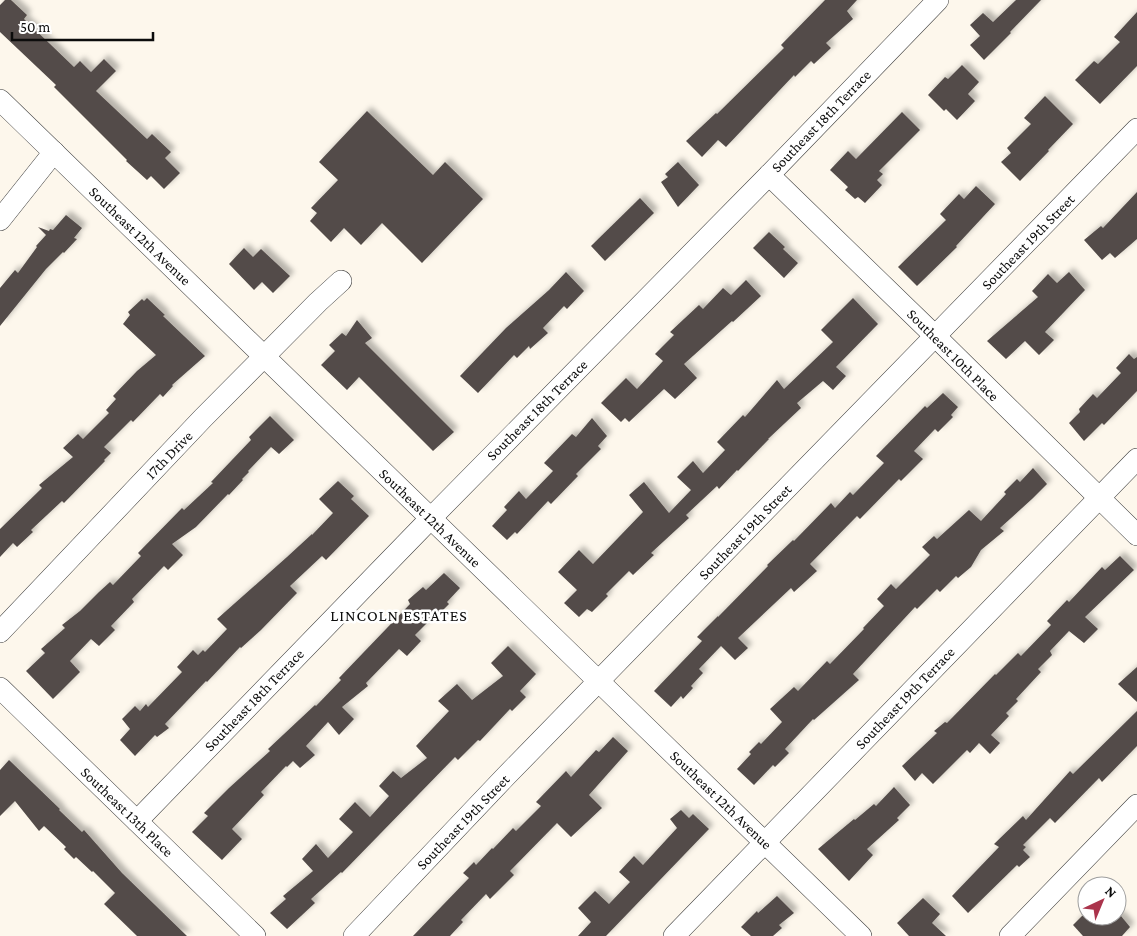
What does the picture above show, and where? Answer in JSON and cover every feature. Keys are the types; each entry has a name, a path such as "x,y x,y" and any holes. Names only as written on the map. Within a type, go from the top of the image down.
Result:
{"street":[{"name":"Southeast 18th Terrace","path":"137,821 430,518 769,175 938,0"},
{"name":"Southeast 12th Avenue","path":"0,100 861,936"},
{"name":"Southeast 19th Street","path":"354,936 506,776 1137,129"},
{"path":"0,220 54,152"},
{"name":"Southeast 10th Place","path":"769,175 1137,535"},
{"name":"17th Drive","path":"0,632 203,418 341,281"},
{"name":"Southeast 19th Terrace","path":"674,936 1137,459"},
{"name":"Southeast 13th Place","path":"0,688 255,936"},
{"path":"1010,936 1137,805"}],"building":[{"path":"5,0 11,0 27,15 24,19 74,67 80,61 91,72 104,59 116,71 96,91 147,139 152,134 171,152 165,158 180,173 164,189 151,176 147,180 126,161 54,87 56,85 0,32 0,5"},
{"path":"825,0 857,0 847,11 853,19 826,43 831,48 814,64 811,61 795,77 794,75 726,147 718,140 702,157 686,141 717,114 784,48 781,45"},
{"path":"1016,0 1041,0 984,60 970,45 980,36 970,25 983,13 993,22"},
{"path":"1137,12 1137,66 1100,104 1075,80 1094,61 1098,64 1120,42 1114,37"},
{"path":"962,65 979,82 968,94 975,101 957,120 946,109 944,111 928,95 945,77 948,79"},
{"path":"1045,96 1073,124 1020,181 1001,162 1011,153 1007,148 1031,124 1024,118"},
{"path":"367,111 433,175 445,162 483,199 422,263 382,223 361,245 344,228 331,242 310,221 317,213 311,208 338,180 319,162"},
{"path":"902,112 920,130 879,171 883,174 877,180 882,185 865,203 858,197 855,199 845,190 848,187 830,170 848,151 856,159"},
{"path":"678,162 699,185 678,207 661,182 668,177 665,174"},
{"path":"976,186 995,204 957,247 917,286 898,267 946,220 940,214 959,194 964,199"},
{"path":"1137,192 1137,239 1115,258 1110,253 1102,260 1084,240 1101,226 1103,228"},
{"path":"640,198 654,213 605,261 591,246"},
{"path":"66,215 82,228 74,238 77,239 46,269 0,326 0,288 15,270 18,273 36,246 46,235 38,227 49,231 50,229 53,230"},
{"path":"769,232 798,263 784,278 753,248"},
{"path":"244,248 253,257 261,249 290,276 273,293 262,282 254,290 229,264"},
{"path":"566,272 584,291 567,309 564,306 543,328 548,333 530,349 529,346 517,358 514,355 478,393 460,376 506,328 549,290"},
{"path":"1069,272 1085,290 1045,332 1054,340 1039,355 1025,341 1006,359 987,341 1038,297 1032,291 1048,274 1057,283"},
{"path":"746,280 761,296 684,364 697,378 675,399 664,389 629,422 625,418 621,422 601,403 626,378 637,389 663,361 655,354 674,335 670,332 699,305 703,309 723,288 731,295"},
{"path":"147,298 205,356 172,385 163,397 160,394 133,422 131,420 104,447 111,453 64,503 62,501 31,530 33,532 17,547 13,543 0,557 0,529 42,488 39,485 73,457 63,448 78,434 83,439 109,413 106,410 116,399 113,396 137,371 156,355 123,324 130,315 128,312 142,299 144,301"},
{"path":"853,298 878,324 836,367 846,376 833,390 823,381 797,403 801,408 719,489 717,486 686,515 689,518 651,553 654,555 633,575 629,571 606,594 608,596 592,612 587,609 579,617 564,603 577,590 558,572 579,550 593,564 643,512 629,495 644,482 669,513 691,490 677,477 693,461 703,473 725,450 717,442 743,415 745,417 777,380 784,389 833,342 821,330"},
{"path":"357,320 372,338 365,343 454,432 433,451 359,377 347,390 321,365 335,351 329,345 342,333 346,336"},
{"path":"1129,354 1134,359 1137,357 1137,391 1104,425 1102,423 1084,441 1069,423 1093,394 1097,398 1121,373 1116,368"},
{"path":"943,393 958,407 951,415 953,417 938,432 935,429 914,451 923,459 901,481 899,479 860,519 857,516 810,564 817,571 794,592 791,588 738,638 748,648 735,660 721,646 699,669 703,673 691,686 693,688 683,699 681,696 671,707 654,691 702,641 697,637 831,503 835,508 850,492 853,495 884,463 876,456 925,406 927,408"},
{"path":"270,416 294,440 279,454 271,447 248,471 243,480 229,495 196,527 172,544 183,555 168,570 164,566 132,599 134,602 111,626 115,630 99,646 91,639 70,661 80,672 53,699 26,671 45,653 41,649 65,628 62,625 80,611 110,582 113,585 141,556 138,553 182,508 184,510 213,483 211,482 251,440 249,437"},
{"path":"592,418 607,436 598,446 601,449 576,474 578,476 551,504 548,501 517,534 515,532 507,540 492,526 507,510 504,507 519,491 526,499 553,471 544,463 572,434 576,437"},
{"path":"1033,468 1047,484 1000,528 1004,531 981,550 971,567 958,578 956,576 940,592 937,589 917,609 915,607 853,674 859,680 813,719 785,749 789,753 775,767 773,765 754,785 737,769 751,754 749,752 759,742 761,744 782,722 770,709 794,687 798,691 827,661 830,664 864,629 884,606 877,599 891,584 896,589 930,555 922,547 934,536 937,539 969,510 981,521 1006,494 1004,492 1017,479 1020,482"},
{"path":"338,481 354,496 351,499 369,516 326,560 322,556 290,586 297,593 261,630 240,647 165,724 169,728 157,737 155,735 135,756 120,740 130,729 122,719 135,706 140,711 146,704 148,707 182,672 177,667 193,650 198,655 203,650 205,652 227,629 217,619 312,535 333,513 319,499"},
{"path":"1120,556 1134,570 1085,617 1098,629 1084,643 1069,631 1050,651 1052,655 1038,669 1041,672 1016,699 1018,701 1006,713 1009,716 991,735 1000,743 990,754 979,743 970,753 967,750 933,784 922,773 915,781 902,766 937,733 934,731 945,722 947,723 995,674 1018,653 1021,656 1051,625 1047,621 1067,600 1069,602 1102,567 1105,570"},
{"path":"444,573 460,588 447,602 449,604 415,635 421,641 407,656 399,649 366,683 368,686 342,707 354,719 339,735 328,722 306,746 315,755 300,768 293,761 261,792 264,795 232,829 242,839 222,860 192,832 208,816 204,813 341,680 339,678 410,604 408,600 423,587 426,590"},
{"path":"508,646 536,674 520,691 526,697 512,711 510,709 480,741 478,740 458,760 455,757 342,873 311,899 315,903 287,929 270,913 286,899 283,896 313,871 302,859 316,844 328,858 353,832 339,819 355,802 370,817 389,796 379,786 393,771 401,778 427,758 416,746 449,711 438,701 457,684 472,700 503,676 491,663"},
{"path":"1137,667 1137,702 1118,684"},
{"path":"1137,711 1137,746 1102,782 1099,778 1055,823 1050,818 1023,845 1026,847 1023,850 1030,857 1019,867 1017,865 968,913 952,896 999,847 994,844 1023,816 1026,820 1070,771 1073,774"},
{"path":"613,737 628,751 589,795 602,808 571,837 557,823 510,871 514,875 490,899 486,894 461,920 463,922 450,936 413,936 469,878 463,873 474,862 476,865 513,828 516,831 541,806 536,802 566,771 571,777 596,750 599,752"},
{"path":"9,760 82,832 84,830 122,873 187,936 137,936 104,904 115,893 93,871 76,857 74,859 64,849 66,847 44,826 39,831 15,801 0,816 0,770"},
{"path":"894,787 910,805 897,818 899,820 867,849 873,855 849,881 818,849 874,804 876,806"},
{"path":"681,810 689,818 693,814 709,829 606,936 578,936 591,922 578,908 595,891 609,904 630,882 619,872 634,856 643,865 677,828 670,819"},
{"path":"777,896 794,913 779,925 782,928 773,936 751,936 741,927 757,911 758,913"},
{"path":"923,898 940,914 932,923 946,936 909,936 897,923"},
{"path":"1077,921 1077,926 1127,926 1127,923 1130,927 1122,936 1083,936 1073,925"}],"district":[{"name":"LINCOLN ESTATES","path":"399,615"}]}
